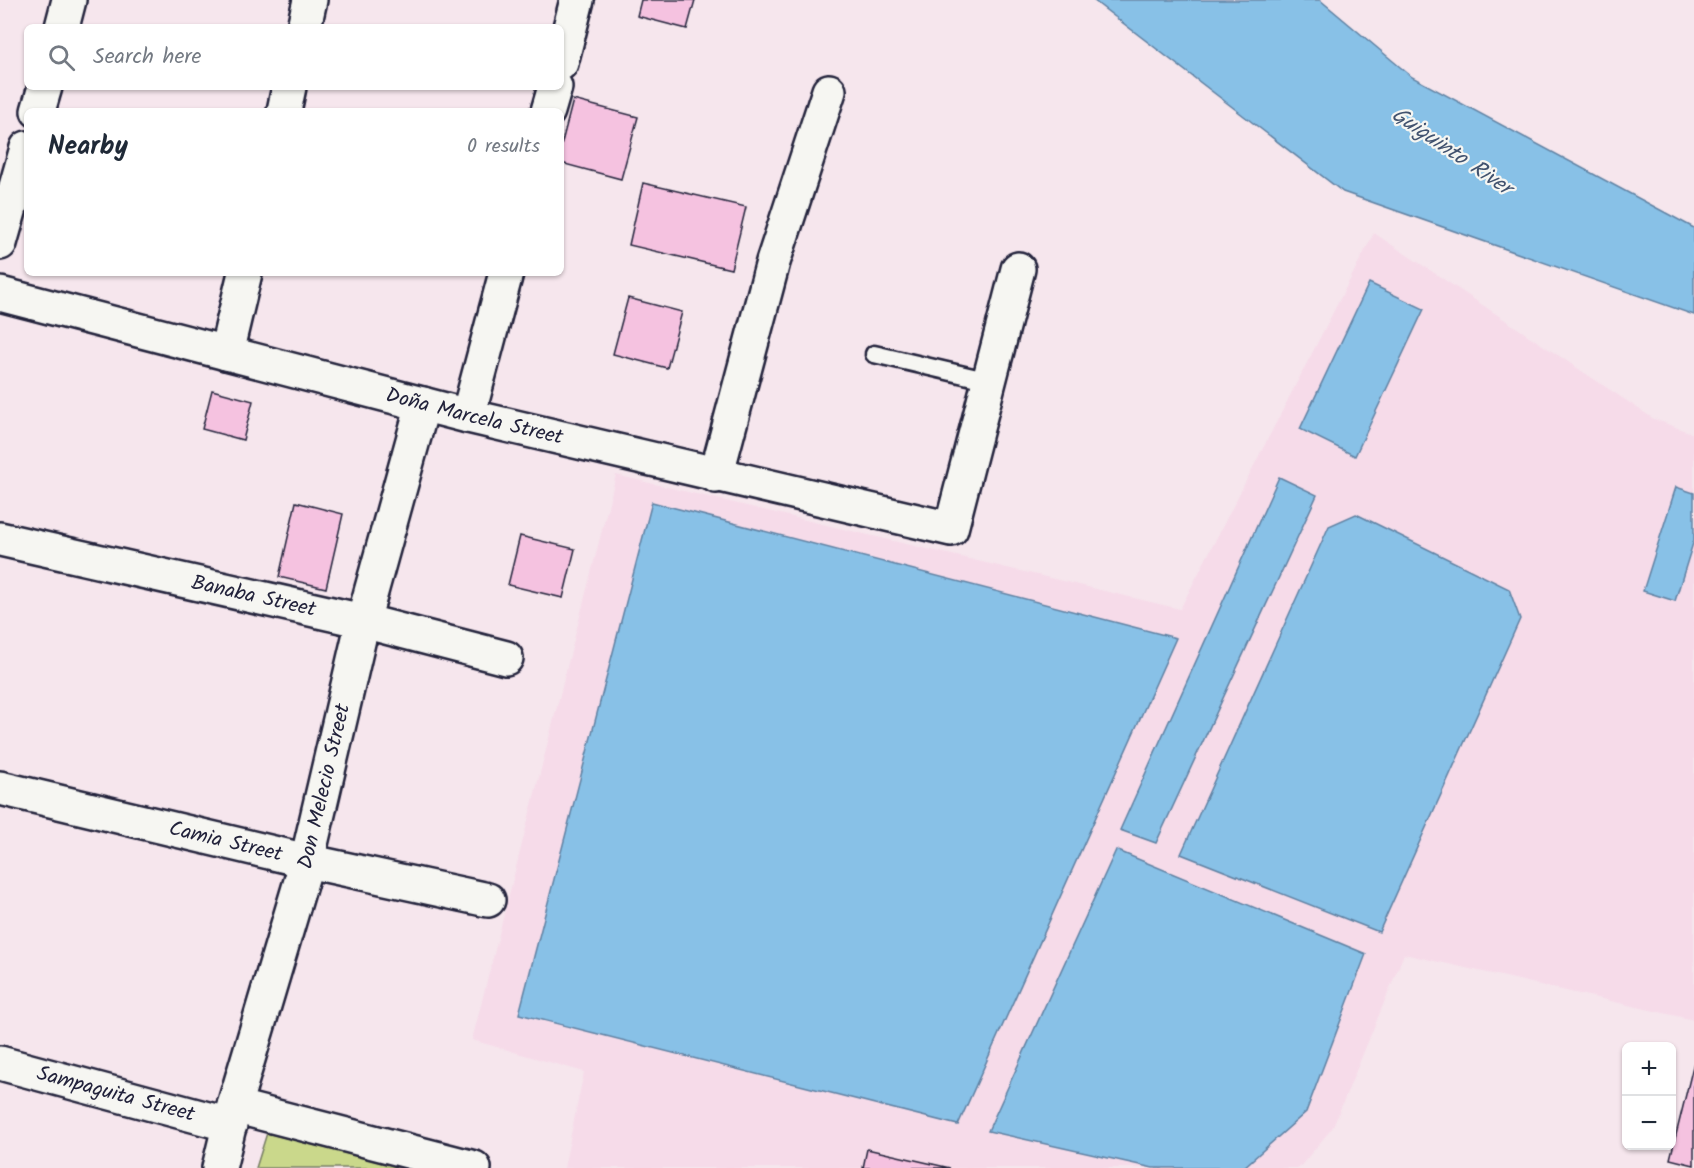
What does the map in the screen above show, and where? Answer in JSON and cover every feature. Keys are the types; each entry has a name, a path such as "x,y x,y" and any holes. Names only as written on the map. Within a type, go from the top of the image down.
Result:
{"street":[{"path":"63,24 69,0"},
{"path":"305,24 310,0"},
{"path":"564,52 578,0"},
{"path":"39,108 44,90"},
{"path":"285,108 288,90"},
{"path":"549,108 554,90"},
{"path":"716,476 773,262 829,91"},
{"path":"0,243 24,159"},
{"path":"990,381 1018,269"},
{"path":"226,353 244,276"},
{"path":"468,416 505,276"},
{"name":"Doña Marcela Street","path":"0,294 468,416 716,476 951,529 990,381"},
{"name":"Don Melecio Street","path":"219,1168 232,1115 307,861 363,621 423,404"},
{"name":"Banaba Street","path":"0,538 363,621 506,658"},
{"name":"Camia Street","path":"0,789 307,861 488,900"},
{"name":"Sampaguita Street","path":"0,1063 474,1168"}],"lane":[{"path":"874,354 990,381"}],"shaded area":[{"path":"1374,233 1654,419 1694,434 1694,1020 1404,954 1333,1127 1299,1168 564,1168 584,1072 472,1040 616,475 1180,609"}],"green space":[{"path":"267,1133 403,1168 256,1168"}],"water":[{"name":"Guiguinto River","path":"1093,0 1320,0 1412,77 1694,228 1694,315 1343,192"},
{"path":"1369,283 1424,309 1355,456 1300,429"},
{"path":"1279,477 1317,495 1156,843 1120,830"},
{"path":"1676,487 1694,493 1694,540 1675,601 1643,591"},
{"path":"652,502 1176,638 958,1125 519,1014"},
{"path":"1356,514 1509,589 1520,619 1379,932 1181,854 1329,526"},
{"path":"1116,850 1366,954 1306,1112 1243,1168 1153,1168 988,1131"}],"building":[{"path":"641,0 695,0 687,29 637,16"},
{"path":"573,100 638,117 621,179 564,164 564,134"},
{"path":"643,183 746,207 731,269 629,245"},
{"path":"628,298 682,312 667,368 613,354"},
{"path":"212,390 253,401 243,440 202,429"},
{"path":"296,502 343,514 326,588 279,577"},
{"path":"520,536 575,549 563,598 508,585"},
{"path":"1694,1062 1694,1165 1670,1159 1672,1150 1676,1150 1676,1135"},
{"path":"867,1149 950,1168 863,1168"}]}
